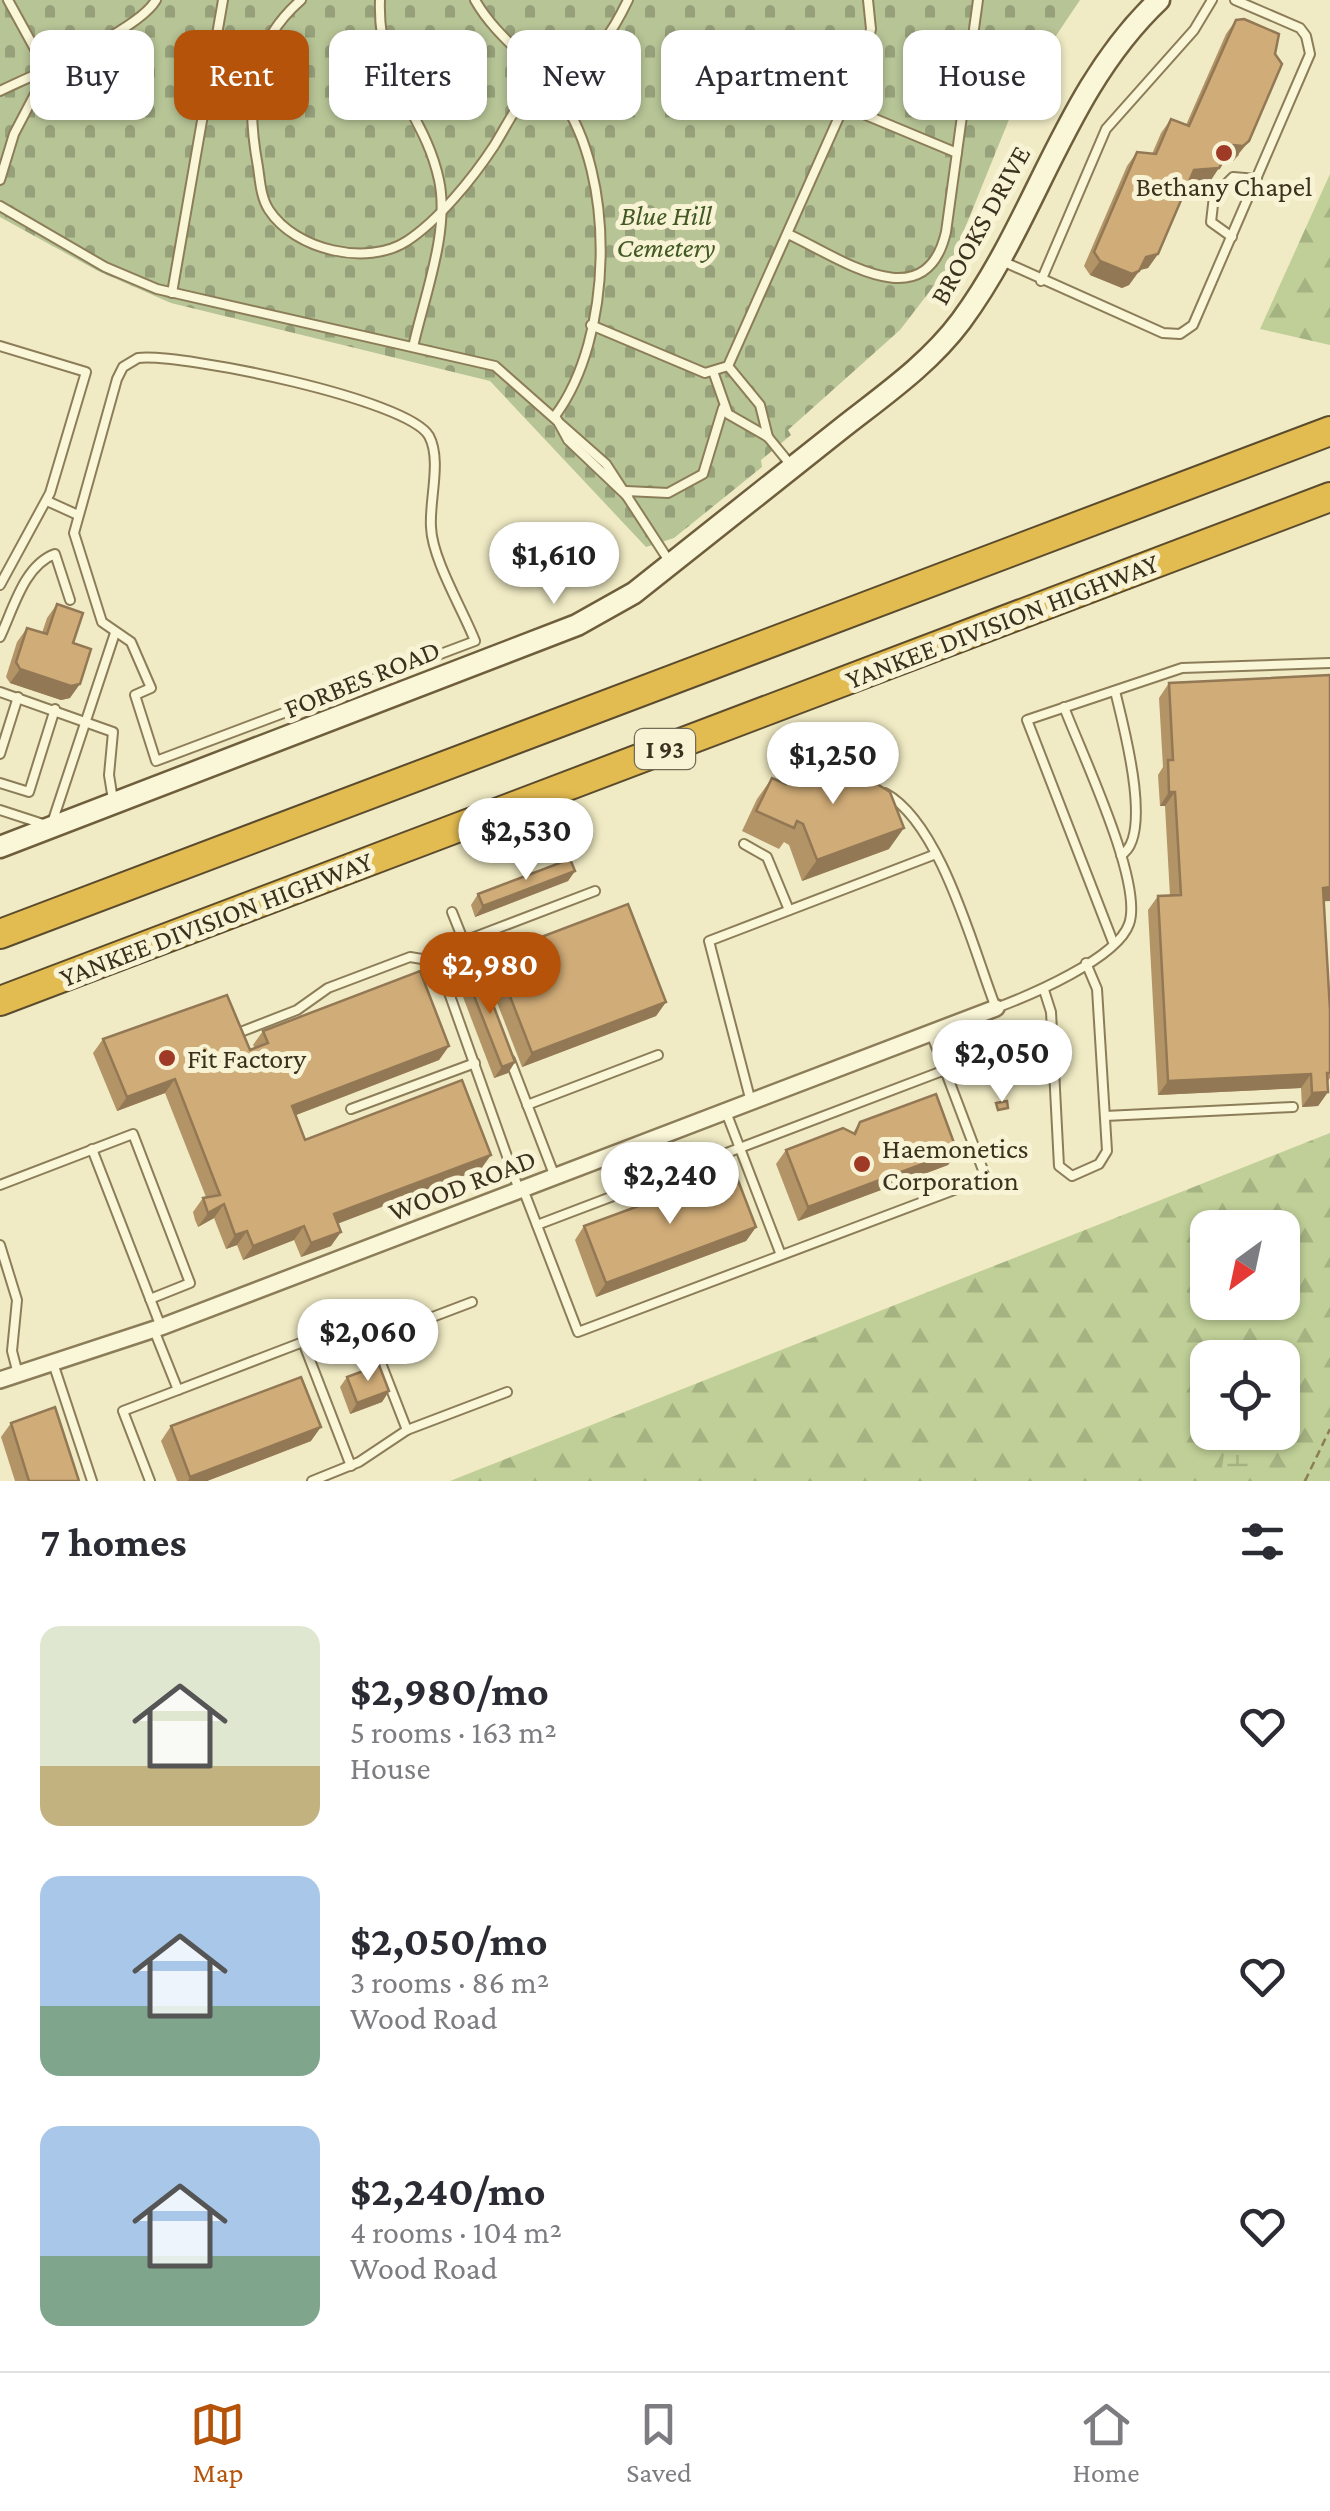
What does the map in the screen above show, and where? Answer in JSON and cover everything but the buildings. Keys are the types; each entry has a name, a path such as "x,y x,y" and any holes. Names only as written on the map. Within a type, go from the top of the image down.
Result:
{"highway":[{"name":"I 93","path":"0,934 1330,432"},
{"name":"YANKEE DIVISION HIGHWAY","path":"0,1000 1330,497"}],"street":[{"name":"BROOKS DRIVE","path":"953,332 1000,260 1050,154 1101,66 1119,40 1160,0"},
{"name":"FORBES ROAD","path":"0,847 577,625 622,602 924,363 953,332"},
{"name":"WOOD ROAD","path":"0,1380 158,1328 996,1008"}],"lane":[{"path":"8,0 30,38"},
{"path":"115,30 146,13 156,0"},
{"path":"172,293 222,0"},
{"path":"301,0 272,33 258,60 249,98 250,124 269,210 311,240 360,255 400,246 486,158 510,120"},
{"path":"380,0 385,63 433,162 440,209 413,347"},
{"path":"475,0 507,42"},
{"path":"608,30 628,0"},
{"path":"868,0 868,30"},
{"path":"788,234 872,274 913,277 932,264 942,246 978,0"},
{"path":"1040,281 1106,129 1194,30 1212,0"},
{"path":"1000,260 1040,281 1174,336 1196,320 1310,50 1300,28 1252,3 1235,0"},
{"path":"0,91 30,76"},
{"path":"0,180 14,134 30,102"},
{"path":"554,416 572,388 591,326 602,238 598,184 574,120"},
{"path":"714,374 728,366 838,120"},
{"path":"877,120 957,154"},
{"path":"1232,237 1211,222 1214,196 1233,177 1257,179"},
{"path":"0,206 105,267 172,293 495,366 554,416 578,451 628,495 670,564"},
{"path":"591,326 714,374"},
{"path":"0,346 86,372 47,500 0,585"},
{"path":"151,357 368,399 410,418 429,437 433,452 432,535 475,641 156,761 134,695 151,688 135,648 102,622 75,538 78,515 117,378 133,360 151,357"},
{"path":"728,366 760,404 768,438"},
{"path":"714,374 723,408 738,424 768,438 793,468"},
{"path":"628,495 668,493 703,474 723,408"},
{"path":"47,500 78,515"},
{"path":"0,637 31,573 47,557 55,554 70,600"},
{"path":"0,810 53,826 53,814 115,633"},
{"path":"1113,942 1027,720 1190,667 1330,663"},
{"path":"1115,691 1132,769 1136,836 1130,850 1121,856"},
{"path":"0,692 109,728 115,736 109,774 114,803"},
{"path":"0,754 18,698"},
{"path":"870,786 908,808 936,854 996,1008 1044,990 1125,932 1131,915 1121,856 1064,706"},
{"path":"0,782 29,792 55,710"},
{"path":"744,844 768,857 789,910"},
{"path":"751,1102 709,940 936,854"},
{"path":"464,941 595,891"},
{"path":"452,912 484,992"},
{"path":"238,1032 297,1010 328,988 417,956 428,960 441,973 578,1332 986,1178 930,1033"},
{"path":"1044,990 1050,1012 1059,1166 1064,1175 1075,1175 1103,1160 1105,1116 1097,989 1086,963"},
{"path":"508,1055 555,1177"},
{"path":"528,1105 658,1056"},
{"path":"351,1110 474,1063"},
{"path":"537,1226 945,1070"},
{"path":"1105,1116 1293,1106"},
{"path":"726,1112 781,1255"},
{"path":"0,1184 133,1134 190,1283 150,1299"},
{"path":"92,1149 150,1299 178,1390"},
{"path":"0,1245 17,1300 12,1351 18,1374"},
{"path":"150,1481 122,1411 303,1342 325,1339 350,1344 372,1340 472,1302"},
{"path":"372,1340 407,1430"},
{"path":"303,1342 351,1466"},
{"path":"53,1363 92,1481"},
{"path":"312,1481 351,1466 407,1430 507,1392"}],"path":[{"path":"1305,1481 1330,1430"}],"green space":[{"name":"Blue Hill Cemetery","path":"0,0 1080,0 1060,30 903,30 903,120 1009,120 950,265 900,330 788,430 791,435 761,460 762,467 674,538 646,547 490,381 171,303 98,271 0,217"},
{"path":"1330,174 1330,345 1260,329"},
{"path":"1330,1133 1330,1481 450,1481"},
{"path":"1225,1450 1260,1450 1241,1481 1220,1481"}],"place":[{"name":"Bethany Chapel","path":"1224,153"},
{"name":"Fit Factory","path":"167,1058"},
{"name":"Haemonetics Corporation","path":"862,1164"}]}
